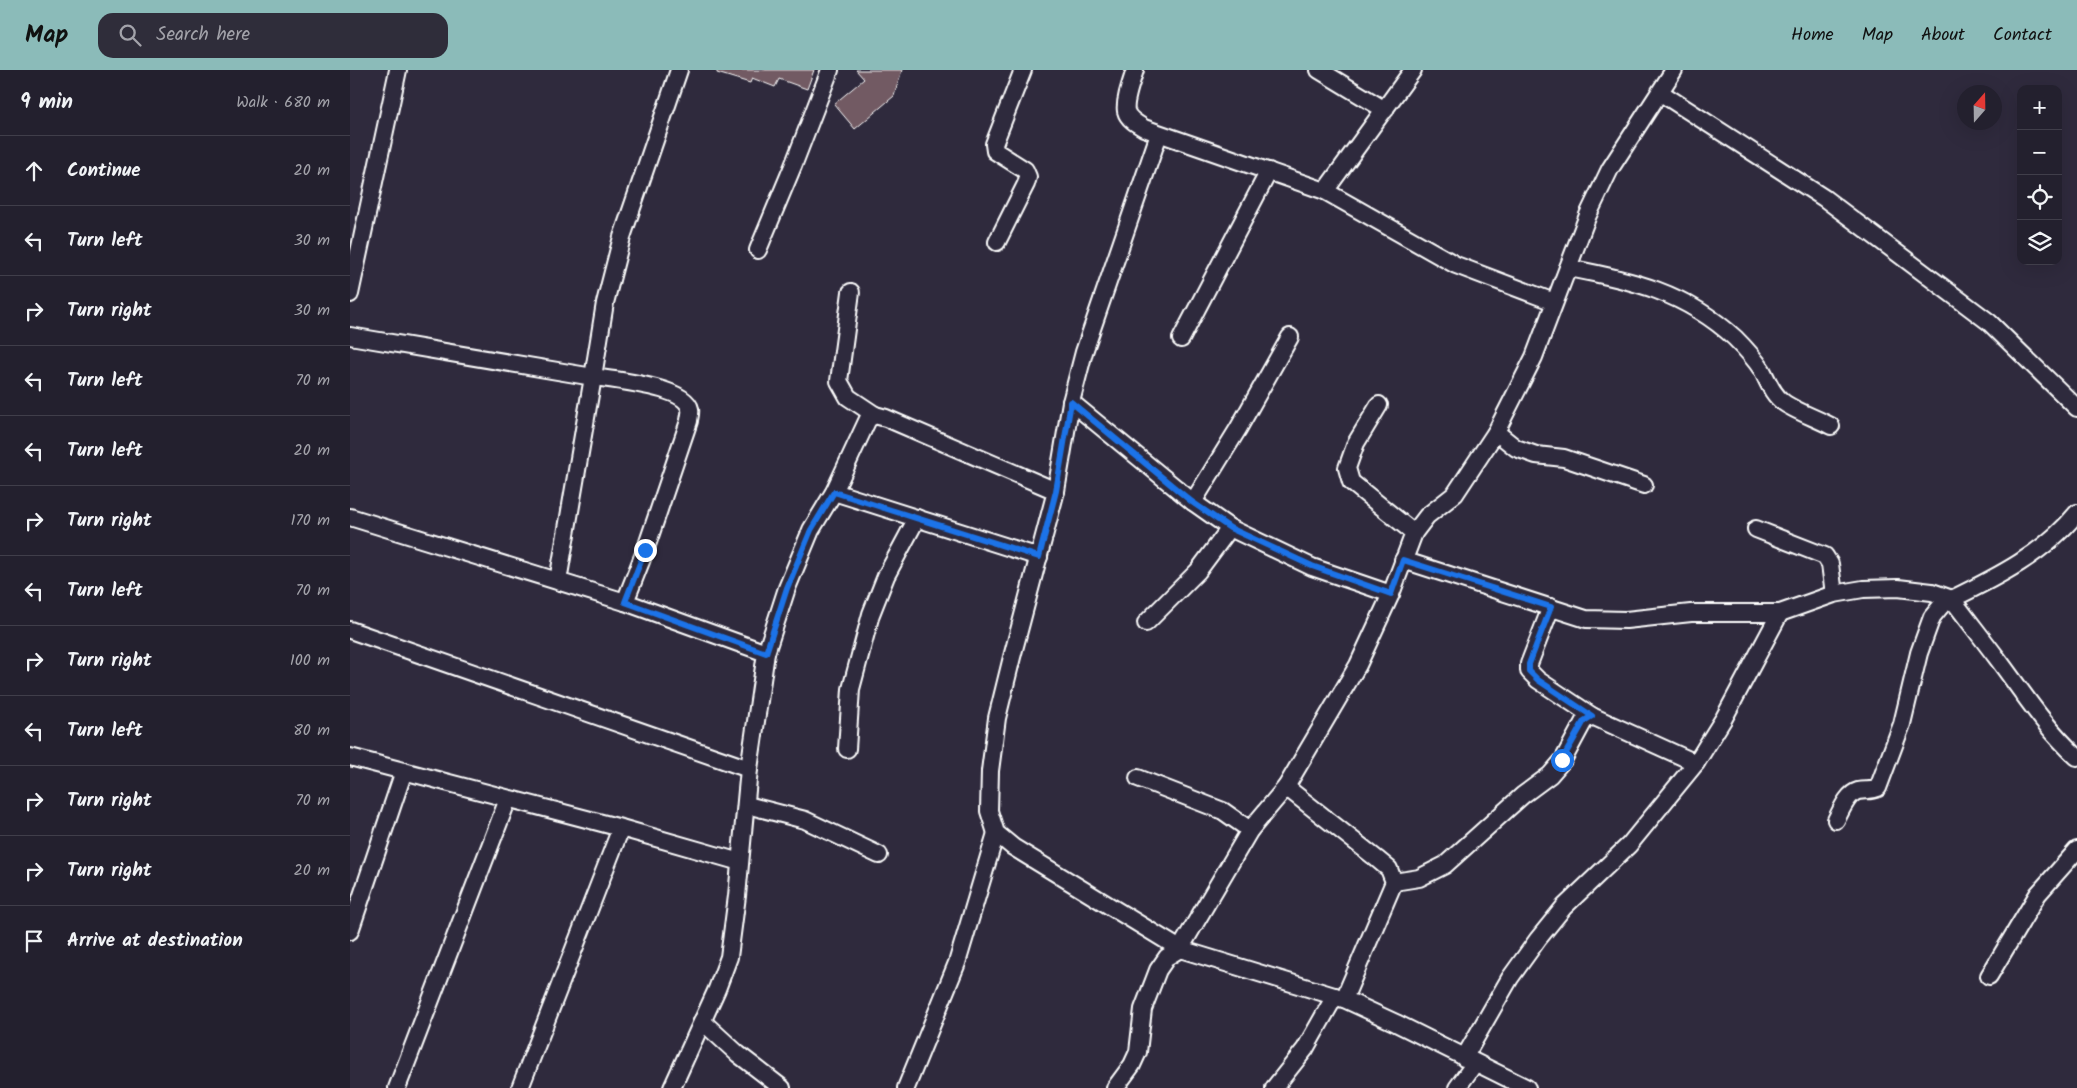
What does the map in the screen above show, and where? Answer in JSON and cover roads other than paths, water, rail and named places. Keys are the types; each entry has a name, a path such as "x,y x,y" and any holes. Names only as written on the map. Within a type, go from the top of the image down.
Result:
{"street":[{"path":"350,294 398,70"},
{"path":"558,581 605,303 622,237 679,70"},
{"path":"758,250 830,70"},
{"path":"997,242 1028,177 1025,170 995,150 994,144 1023,70"},
{"path":"1135,70 1126,111 1131,119 1144,128 1325,191 1456,264 1554,302"},
{"path":"1319,70 1385,110"},
{"path":"1325,191 1413,70"},
{"path":"1116,1088 1132,1065 1138,1052 1143,1010 1154,978 1167,958 1180,949 1250,830 1286,787 1358,665 1391,594 1414,533 1427,516 1455,494 1496,432 1534,357 1588,215 1610,169 1661,93 1674,70"},
{"path":"1661,93 1824,198 1989,322 2077,408"},
{"path":"906,1088 957,963 996,833 989,811 989,791 997,718 1056,491 1071,402 1084,352 1159,134"},
{"path":"1181,339 1269,171"},
{"path":"1568,268 1615,277 1673,296 1701,310 1736,339 1761,368 1774,393 1783,402 1831,426"},
{"path":"851,292 839,382 848,397 875,415 1056,491"},
{"path":"350,336 642,384 678,394 686,401 690,409 689,421 645,550 625,602"},
{"path":"1192,502 1238,429 1290,337"},
{"path":"1071,402 1192,502 1230,528 1312,566 1391,594"},
{"path":"1379,405 1356,442 1347,468 1351,482 1414,533"},
{"path":"672,1088 717,989 728,957 747,805 749,769 766,653 787,588 811,530 834,492 868,419 875,415"},
{"path":"1496,432 1516,448 1536,455 1564,458 1644,485"},
{"path":"834,492 1039,557"},
{"path":"1836,820 1849,796 1857,791 1870,791 1878,788 1902,724 1919,653 1932,617 1941,606 2032,554 2052,540 2077,513"},
{"path":"350,517 625,602 766,653"},
{"path":"847,749 851,689 871,614 886,576 917,518"},
{"path":"1146,623 1198,571 1230,528"},
{"path":"1756,529 1825,556 1830,564 1834,594"},
{"path":"1403,560 1586,618 1626,620 1691,613 1780,613 1834,594 1863,589 1898,588 1932,592 1952,599 2036,714 2077,757"},
{"path":"1551,607 1529,664 1529,671 1538,680 1592,716 1696,763"},
{"path":"1457,1088 1510,978 1564,907 1629,845 1696,763 1724,718 1780,613"},
{"path":"350,630 749,769"},
{"path":"1394,882 1419,878 1445,865 1523,795 1550,775 1562,760 1584,721 1592,716"},
{"path":"350,757 621,828 740,862"},
{"path":"350,931 357,890 404,771"},
{"path":"1138,778 1223,811 1250,830"},
{"path":"1274,1088 1306,1049 1339,998 1394,882 1389,870 1378,859 1286,787"},
{"path":"397,1088 508,799"},
{"path":"747,805 805,820 880,856"},
{"path":"520,1088 621,828"},
{"path":"996,833 1021,852 1180,949 1339,998 1396,1023 1469,1061 1527,1088"},
{"path":"1989,976 2038,894 2059,868 2077,850"},
{"path":"702,1021 738,1054 782,1088"}]}
